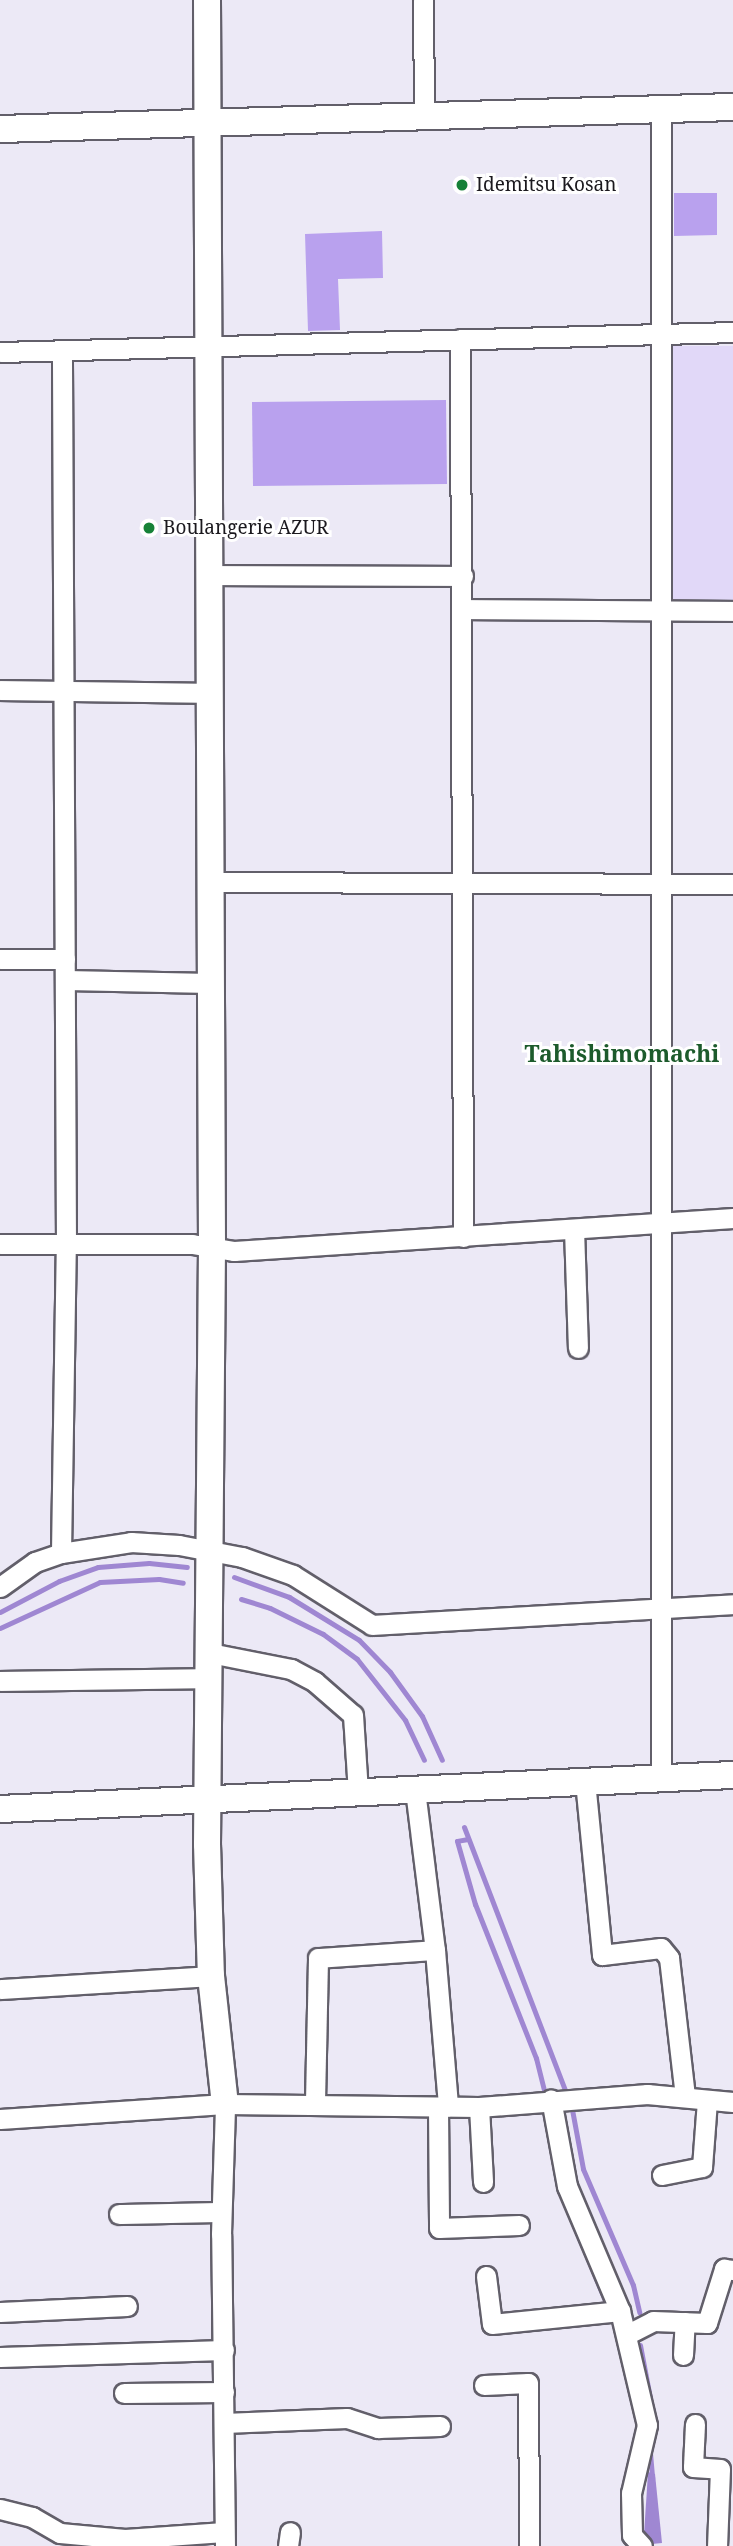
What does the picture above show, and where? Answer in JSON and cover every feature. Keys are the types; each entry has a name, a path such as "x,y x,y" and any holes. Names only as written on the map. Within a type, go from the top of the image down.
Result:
{"street":[{"path":"0,2509 32,2516 60,2533 125,2539 225,2539 221,2212 225,2104 211,1976 207,1800 212,1247 207,0"},
{"path":"423,0 424,116"},
{"path":"0,129 733,107"},
{"path":"661,109 664,334 661,1778"},
{"path":"0,352 733,332"},
{"path":"460,339 464,609 463,1237"},
{"path":"61,1553 66,1244 62,351"},
{"path":"208,575 463,576"},
{"path":"464,609 733,611"},
{"path":"0,690 208,693"},
{"path":"210,882 733,884"},
{"path":"0,959 65,959"},
{"path":"65,980 210,983"},
{"path":"0,1244 212,1247 234,1251 733,1219"},
{"path":"574,1229 579,1348"},
{"path":"0,1587 35,1562 61,1553 131,1542 211,1552 293,1575 372,1625 733,1604"},
{"path":"0,1681 210,1665 291,1669 315,1682 353,1715 358,1792"},
{"path":"0,1809 733,1775"},
{"path":"585,1782 602,1955 661,1948 669,1958 685,2096"},
{"path":"415,1790 436,1950 443,2107 439,2228 519,2224"},
{"path":"315,2102 318,1958 436,1950"},
{"path":"0,1989 211,1976"},
{"path":"0,2119 225,2104 315,2102 479,2107 563,2098 685,2096 733,2102"},
{"path":"563,2098 567,2186 628,2334 647,2425 631,2493 632,2535 642,2546"},
{"path":"662,2175 702,2167 707,2100"},
{"path":"479,2107 482,2182"},
{"path":"119,2214 221,2212"},
{"path":"628,2334 653,2321 707,2323 724,2269 733,2270"},
{"path":"486,2276 492,2325 620,2311"},
{"path":"0,2312 127,2306"},
{"path":"682,2355 685,2322"},
{"path":"0,2357 224,2350"},
{"path":"484,2385 528,2383 529,2546"},
{"path":"124,2393 224,2392"},
{"path":"224,2423 347,2418 378,2428 440,2426"},
{"path":"695,2424 693,2467 720,2469 718,2546"}],"shaded area":[{"path":"671,346 733,346 733,623 658,620 666,371"},
{"path":"648,2472 655,2474 662,2543 652,2544 644,2535"}],"building":[{"path":"674,193 717,193 717,235 674,236"},
{"path":"382,231 383,278 338,279 340,330 308,331 305,234"},
{"path":"446,400 447,484 253,486 252,402"}],"waterway":[{"path":"0,1612 59,1581 98,1567 149,1563 187,1567"},
{"path":"234,1577 289,1597 359,1640 390,1672 422,1716 442,1760"},
{"path":"0,1628 100,1582 159,1579 183,1583"},
{"path":"241,1599 270,1608 323,1634 357,1659 405,1720 424,1760"},
{"path":"464,1827 567,2095"},
{"path":"468,1839 457,1841 475,1904 536,2058 544,2091"},
{"path":"571,2104 583,2169 633,2285 639,2312"},
{"path":"572,2221 607,2305"},
{"path":"640,2345 650,2398"},
{"path":"650,2453 652,2478"}],"place":[{"name":"Idemitsu Kosan","path":"462,185"},
{"name":"Boulangerie AZUR","path":"149,528"}],"district":[{"name":"Tahishimomachi","path":"622,1053"}]}
